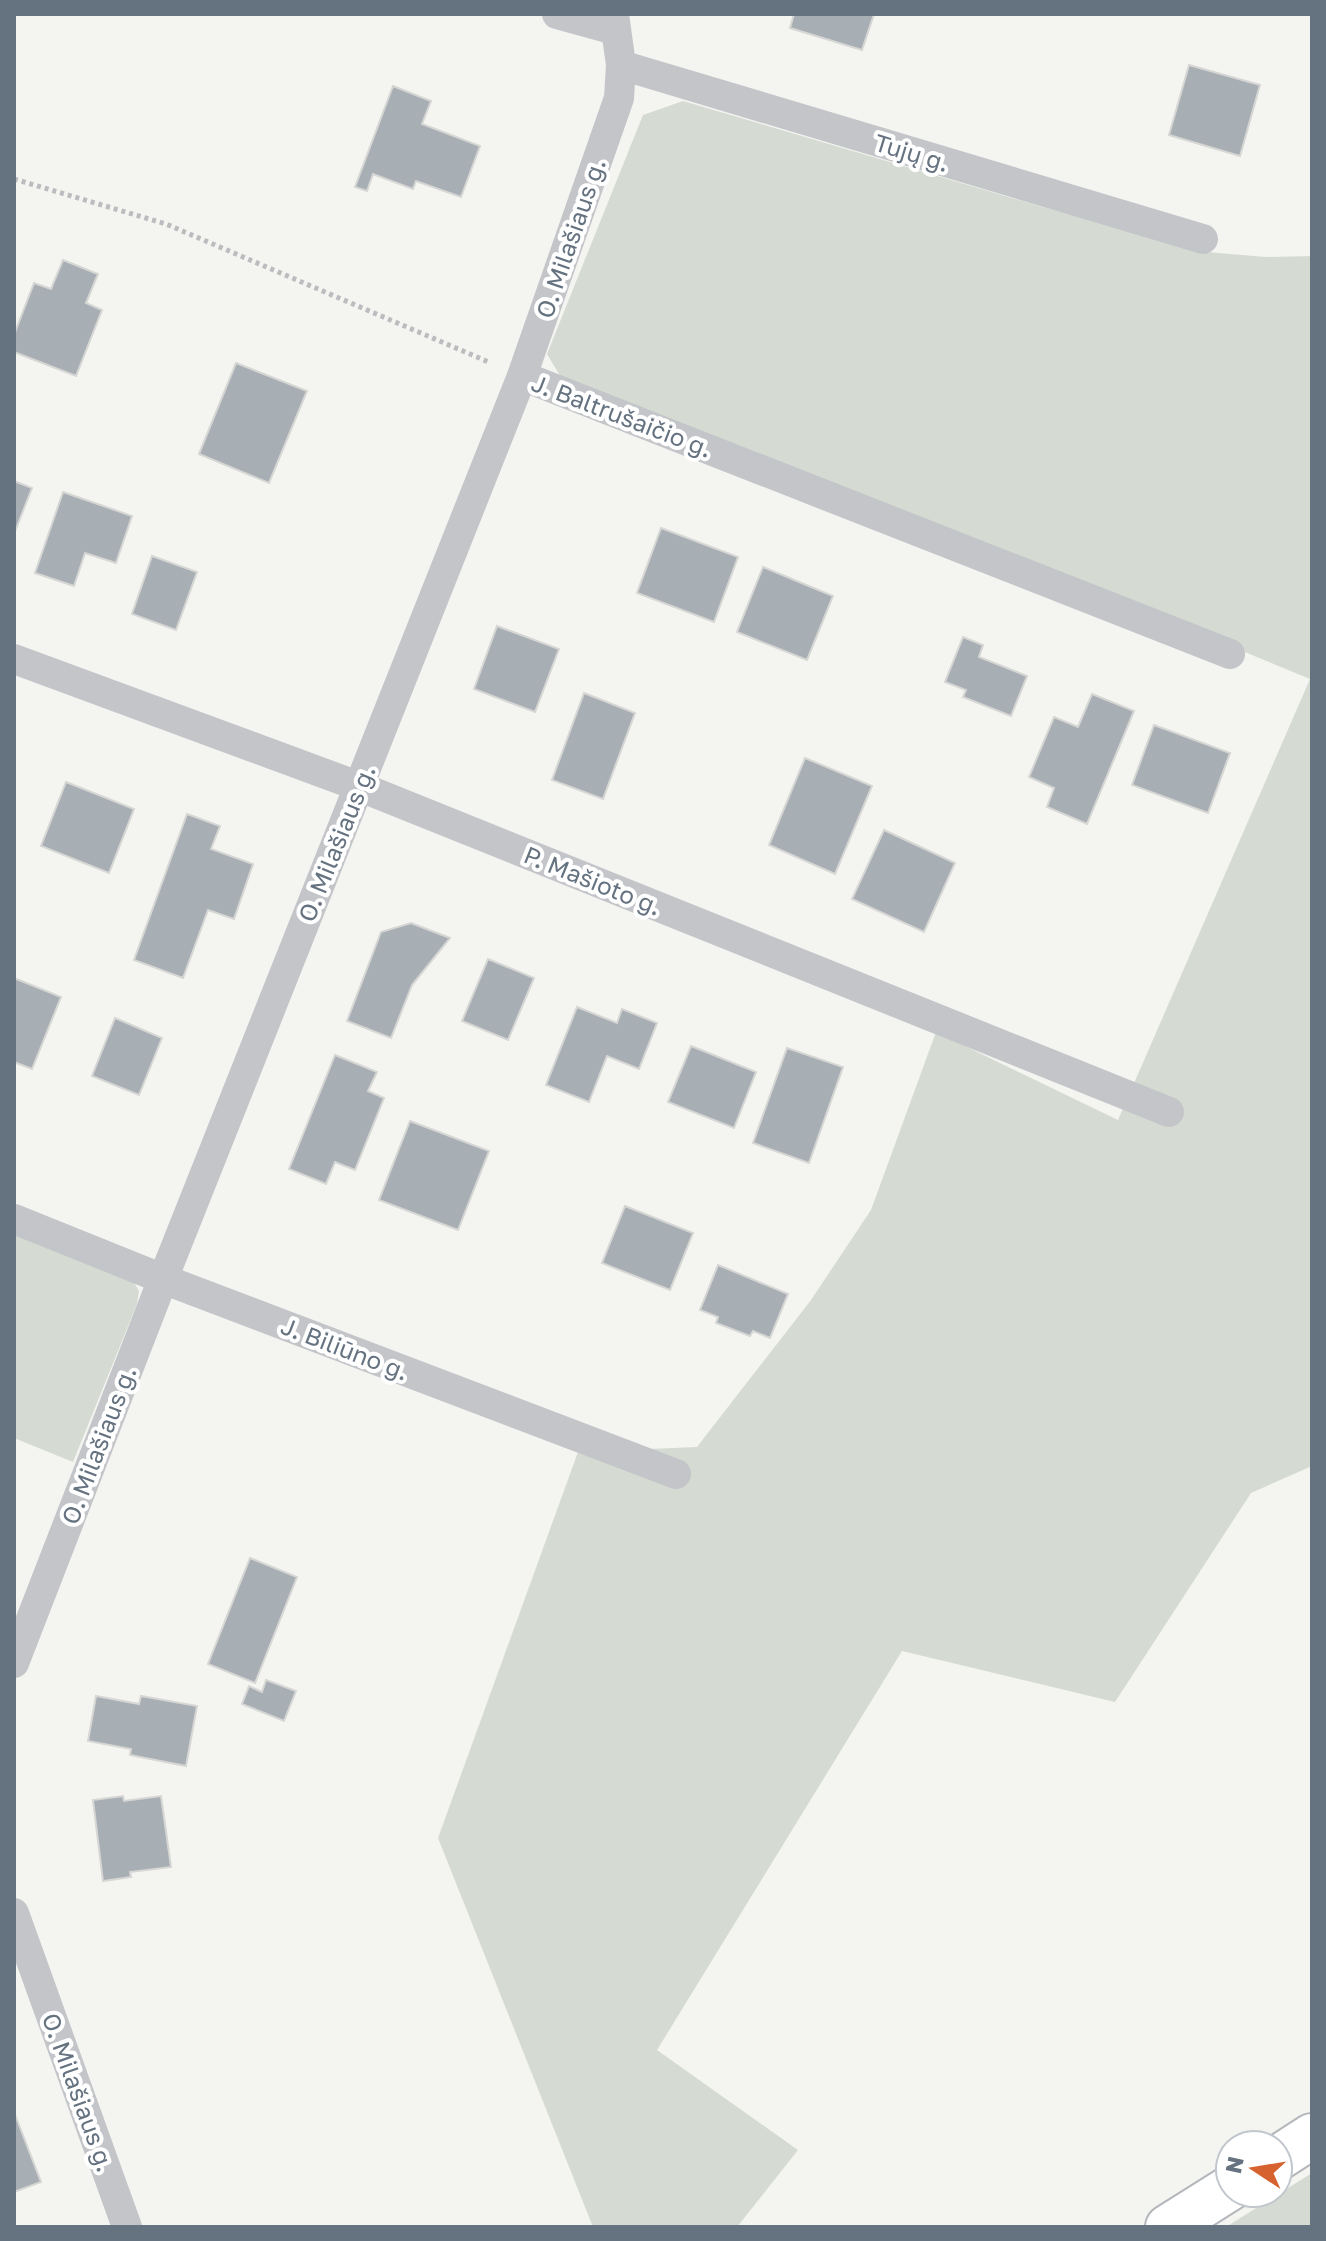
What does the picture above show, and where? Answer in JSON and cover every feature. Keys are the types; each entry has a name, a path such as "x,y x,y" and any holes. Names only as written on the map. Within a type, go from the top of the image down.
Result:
{"street":[{"path":"557,14 615,22"},
{"name":"O. Milašiaus g.","path":"14,1663 522,376 619,98 621,65 615,22"},
{"name":"Tujų g.","path":"621,65 1203,239"},
{"name":"J. Baltrušaičio g.","path":"522,376 1230,654"},
{"name":"P. Mašioto g.","path":"14,659 358,786 1169,1112"},
{"name":"J. Biliūno g.","path":"14,1219 163,1279 676,1474"},
{"name":"O. Milašiaus g.","path":"14,1913 28,1993 127,2227"},
{"path":"1294,2148 1312,2136"},
{"path":"1168,2227 1214,2198"}],"path":[{"name":"J. Baltrušaičio g.","path":"14,179 166,224 522,376"}],"shaded area":[{"path":"683,101 1207,252 1266,257 1312,256 1312,1466 1251,1493 1115,1702 902,1651 657,2050 798,2150 737,2227 593,2227 438,1838 578,1452 697,1447 811,1300 871,1210 936,1032 1118,1120 1310,679 912,515 562,379 547,354 643,115"},
{"path":"14,1230 130,1276 139,1291 137,1304 73,1462 14,1438"},
{"path":"1312,2173 1312,2227 1226,2227 1255,2209 1294,2209 1294,2184"}],"building":[{"path":"794,14 874,14 862,50 790,28"},
{"path":"1189,65 1260,85 1240,156 1169,135"},
{"path":"393,86 431,101 422,124 480,146 461,197 416,181 413,189 373,174 367,191 355,187"},
{"path":"63,260 98,274 86,303 102,310 76,376 14,352 14,335 34,283 51,289"},
{"path":"236,363 307,391 269,483 199,454"},
{"path":"14,481 32,488 14,534"},
{"path":"63,492 132,516 116,563 85,553 74,586 35,573"},
{"path":"661,528 738,557 714,622 637,593"},
{"path":"152,556 197,572 176,630 132,614"},
{"path":"763,567 833,596 807,660 737,632"},
{"path":"497,626 559,649 535,712 474,689"},
{"path":"963,637 983,645 979,657 1027,676 1011,716 963,697 966,690 945,682"},
{"path":"584,693 635,713 603,799 552,780"},
{"path":"1092,694 1134,711 1087,824 1047,807 1054,788 1029,777 1054,717 1078,727"},
{"path":"1154,725 1230,753 1208,813 1132,785"},
{"path":"805,758 872,786 835,874 769,845"},
{"path":"66,782 134,809 109,873 41,846"},
{"path":"187,814 220,826 211,849 253,864 234,919 208,910 183,978 134,960"},
{"path":"884,830 955,863 924,932 852,899"},
{"path":"411,923 450,938 412,985 391,1038 347,1021 381,932"},
{"path":"488,959 534,978 508,1040 462,1021"},
{"path":"14,978 61,997 32,1069 14,1062"},
{"path":"577,1007 617,1023 622,1009 657,1023 639,1069 607,1056 589,1102 546,1085"},
{"path":"115,1018 162,1038 139,1095 92,1076"},
{"path":"691,1046 756,1072 734,1128 668,1102"},
{"path":"787,1048 843,1067 809,1163 753,1143"},
{"path":"335,1055 377,1072 368,1091 384,1098 355,1170 335,1162 326,1184 289,1169"},
{"path":"410,1121 489,1151 458,1230 379,1200"},
{"path":"625,1206 693,1233 670,1290 602,1263"},
{"path":"718,1265 788,1294 770,1338 753,1331 750,1336 716,1323 718,1317 700,1310"},
{"path":"250,1558 297,1577 255,1683 208,1664"},
{"path":"266,1680 296,1691 284,1721 242,1704 249,1686 262,1692"},
{"path":"96,1696 139,1704 141,1696 197,1706 186,1766 130,1755 131,1749 88,1741"},
{"path":"123,1796 124,1801 161,1796 171,1867 130,1872 131,1877 103,1881 93,1800"},
{"path":"14,2112 41,2182 14,2192"}]}
